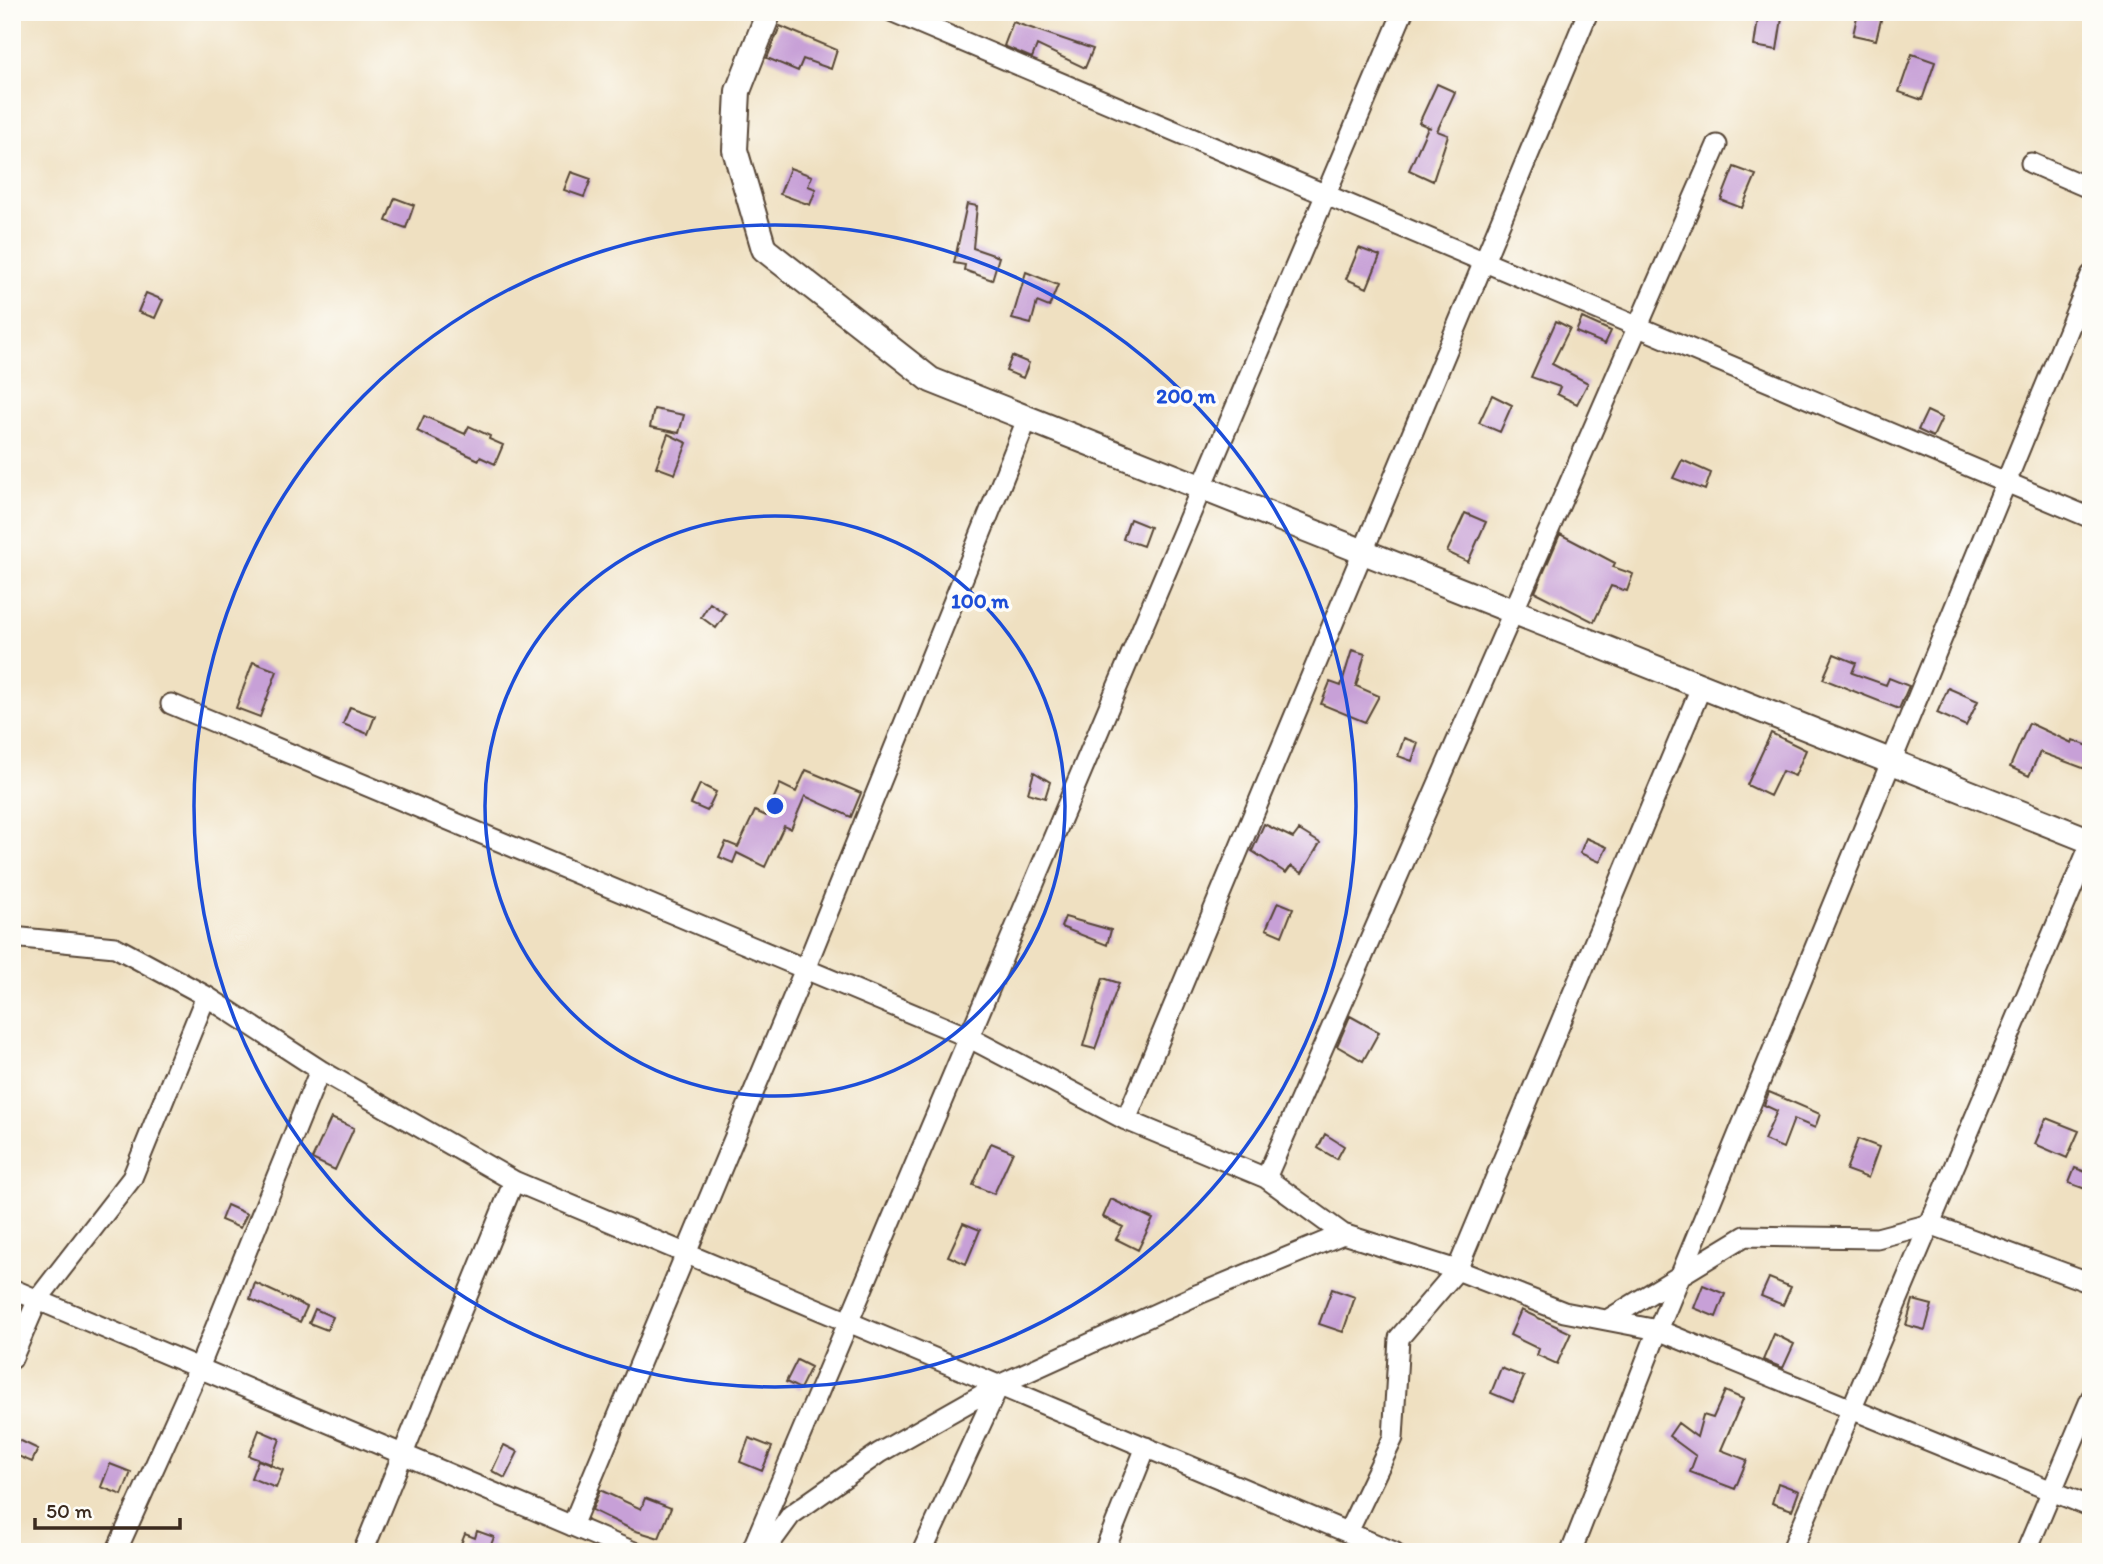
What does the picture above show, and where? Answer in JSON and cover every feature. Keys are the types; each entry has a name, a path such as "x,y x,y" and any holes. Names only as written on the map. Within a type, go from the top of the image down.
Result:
{"street":[{"path":"769,12 738,91 735,150 764,249 931,380 2091,842 1791,1552"},
{"path":"893,12 2091,518"},
{"path":"751,1552 1403,12"},
{"path":"1126,1120 1588,12"},
{"path":"1266,1178 1717,145"},
{"path":"2031,163 2091,189"},
{"path":"1572,1552 1658,1330 2091,275"},
{"path":"572,1526 805,969 1028,417"},
{"path":"1348,1532 1393,1438 1399,1338 1457,1270 1702,685"},
{"path":"170,704 968,1037 1126,1120 1266,1178 1343,1234 1457,1270 1564,1312 1658,1330 1852,1407 2091,1507"},
{"path":"12,937 115,947 206,996 320,1070 513,1181 1394,1552"},
{"path":"12,1359 38,1299 132,1178 206,996"},
{"path":"117,1552 199,1368 320,1070"},
{"path":"363,1552 513,1181"},
{"path":"1607,1320 1745,1236 1877,1238 1930,1224 2091,1283"},
{"path":"764,1552 792,1515 813,1499 879,1453 999,1385 1199,1294 1343,1234"},
{"path":"12,1289 634,1552"},
{"path":"922,1552 999,1385"},
{"path":"2026,1552 2091,1398"},
{"path":"1104,1552 1146,1447"}],"building":[{"path":"1759,12 1783,12 1777,50 1754,46"},
{"path":"1858,12 1883,12 1876,40 1853,35"},
{"path":"1013,22 1093,49 1085,68 1037,45 1032,58 1004,46"},
{"path":"780,26 837,50 831,69 803,59 798,71 767,58"},
{"path":"1912,54 1935,62 1922,100 1899,92"},
{"path":"1437,84 1455,92 1437,131 1448,135 1433,181 1409,170 1428,127 1431,128 1419,123"},
{"path":"1734,167 1756,175 1742,208 1721,200"},
{"path":"790,168 812,176 808,186 816,189 810,205 780,194"},
{"path":"571,172 591,179 584,197 564,190"},
{"path":"395,198 414,205 406,228 386,221"},
{"path":"967,204 977,206 973,248 999,257 992,280 964,270 965,265 954,263"},
{"path":"1359,248 1380,256 1367,288 1346,279"},
{"path":"1026,272 1058,285 1049,307 1037,302 1031,324 1012,319"},
{"path":"146,293 163,300 155,318 138,312"},
{"path":"1582,318 1611,331 1605,344 1576,332"},
{"path":"1556,321 1570,328 1552,364 1588,383 1577,404 1557,394 1560,387 1531,377"},
{"path":"1012,356 1029,363 1023,378 1006,371"},
{"path":"1492,395 1512,405 1500,432 1479,423"},
{"path":"654,409 684,415 679,433 650,427"},
{"path":"1927,411 1942,418 1933,437 1918,430"},
{"path":"424,416 465,434 469,426 490,436 489,439 503,445 495,464 480,457 479,460 417,431"},
{"path":"668,434 687,443 675,474 656,467"},
{"path":"1682,460 1711,473 1705,490 1673,478"},
{"path":"1465,513 1486,522 1468,562 1447,552"},
{"path":"1130,519 1150,527 1143,546 1123,539"},
{"path":"1560,534 1615,563 1613,567 1633,574 1627,591 1611,586 1594,622 1535,592"},
{"path":"710,603 726,614 716,628 701,617"},
{"path":"1352,650 1365,654 1356,686 1379,696 1365,722 1321,704 1330,682 1341,686"},
{"path":"1834,654 1856,663 1852,673 1886,685 1889,678 1909,686 1899,709 1823,679"},
{"path":"253,662 277,671 260,717 236,708"},
{"path":"1948,688 1978,701 1966,726 1937,713"},
{"path":"350,707 375,716 368,734 343,724"},
{"path":"2029,723 2072,743 2073,740 2091,747 2091,771 2040,752 2029,776 2010,767"},
{"path":"1771,733 1806,750 1795,776 1782,771 1770,796 1747,785"},
{"path":"1404,738 1418,743 1412,761 1398,756"},
{"path":"806,770 861,793 851,817 805,796 791,829 784,826 765,867 737,853 733,863 719,857 726,842 738,847 755,811 766,816 780,784 796,792"},
{"path":"1034,772 1050,782 1045,798 1028,793"},
{"path":"700,784 716,792 707,811 691,804"},
{"path":"1264,824 1293,838 1299,830 1320,843 1302,873 1291,866 1286,873 1252,851"},
{"path":"1586,838 1607,847 1600,862 1580,853"},
{"path":"1278,902 1293,908 1282,936 1266,929"},
{"path":"1065,917 1111,930 1107,945 1061,927"},
{"path":"1103,978 1119,983 1095,1049 1083,1046"},
{"path":"1350,1016 1379,1032 1363,1061 1337,1046"},
{"path":"1769,1092 1820,1114 1815,1128 1794,1119 1783,1148 1764,1140 1777,1111 1764,1105"},
{"path":"331,1118 354,1128 335,1170 312,1159"},
{"path":"2046,1118 2079,1131 2067,1158 2035,1144"},
{"path":"1325,1134 1344,1146 1337,1159 1318,1148"},
{"path":"1858,1139 1879,1147 1868,1178 1846,1170"},
{"path":"991,1143 1013,1152 994,1194 973,1185"},
{"path":"2075,1168 2091,1174 2091,1191 2069,1183"},
{"path":"1111,1199 1153,1219 1138,1250 1116,1239 1123,1227 1103,1217"},
{"path":"227,1205 247,1214 240,1228 221,1220"},
{"path":"963,1223 980,1230 966,1264 948,1256"},
{"path":"1769,1278 1791,1287 1783,1305 1761,1296"},
{"path":"255,1283 307,1307 300,1322 250,1299"},
{"path":"1703,1285 1725,1294 1716,1317 1694,1308"},
{"path":"1332,1289 1355,1297 1343,1332 1319,1324"},
{"path":"1913,1300 1932,1305 1925,1330 1906,1325"},
{"path":"315,1309 333,1317 327,1330 309,1323"},
{"path":"1521,1310 1571,1333 1557,1364 1537,1355 1539,1349 1510,1335"},
{"path":"1774,1334 1794,1344 1783,1368 1763,1360"},
{"path":"797,1360 811,1367 800,1389 786,1382"},
{"path":"1501,1368 1524,1377 1513,1402 1491,1393"},
{"path":"1725,1391 1743,1399 1721,1450 1747,1460 1735,1489 1690,1472 1696,1456 1669,1436 1678,1423 1697,1437 1703,1415 1713,1418"},
{"path":"259,1430 280,1439 271,1464 249,1456"},
{"path":"749,1438 772,1447 762,1471 740,1462"},
{"path":"19,1440 38,1449 32,1462 13,1454"},
{"path":"504,1445 518,1452 505,1478 492,1471"},
{"path":"258,1460 283,1470 276,1488 251,1478"},
{"path":"110,1464 131,1472 122,1495 101,1487"},
{"path":"1778,1483 1799,1491 1792,1510 1772,1503"},
{"path":"600,1490 641,1509 645,1498 671,1508 659,1538 633,1530 592,1510"},
{"path":"477,1531 494,1537 491,1545 506,1552 458,1552 465,1534 475,1538"}]}
